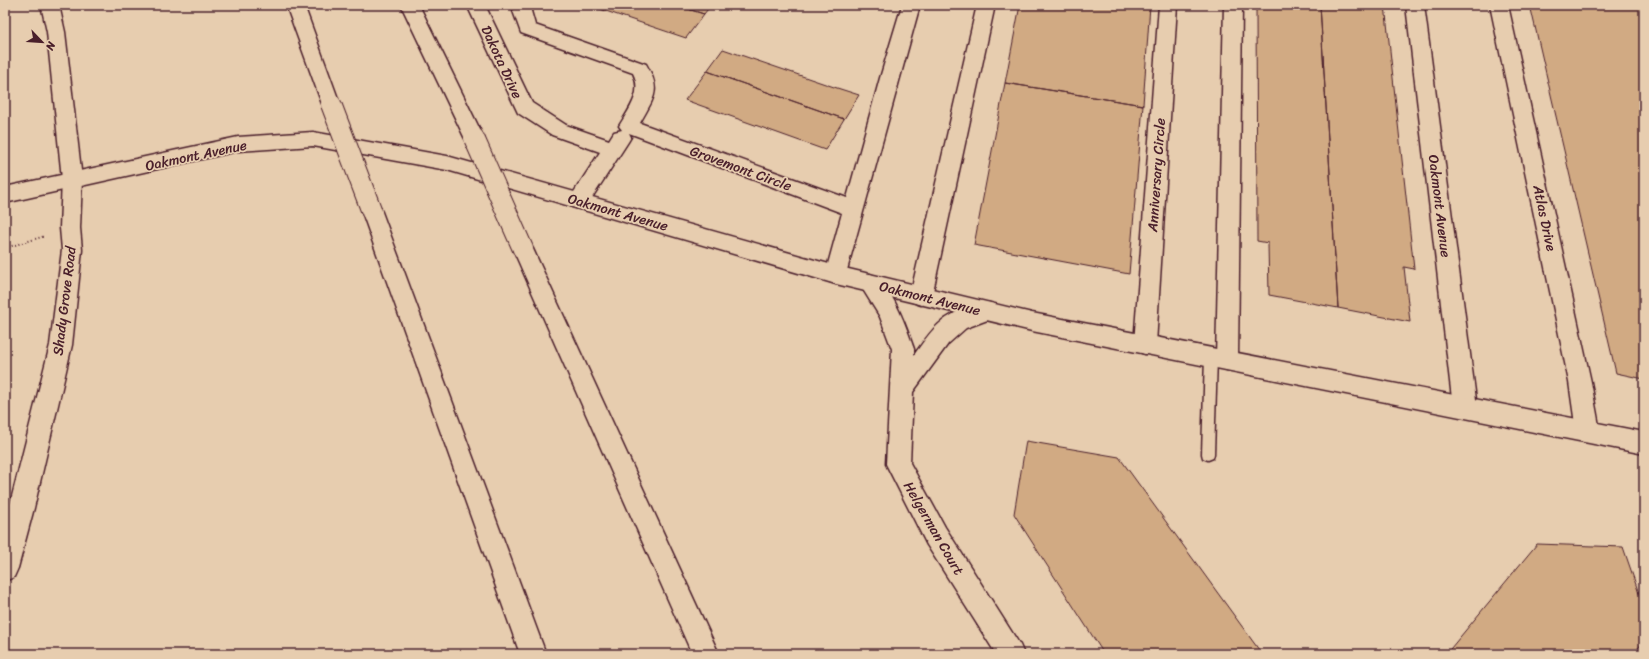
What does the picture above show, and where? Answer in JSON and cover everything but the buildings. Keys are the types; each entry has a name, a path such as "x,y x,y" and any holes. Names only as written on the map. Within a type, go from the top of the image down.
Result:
{"main road":[{"name":"Shady Grove Road","path":"5,568 22,508 61,345 72,250 70,228 72,179 56,32 50,5"},
{"path":"295,5 533,654"},
{"path":"410,5 474,138 706,654"},
{"path":"424,5 463,117"},
{"path":"836,275 889,78 911,5"},
{"path":"921,296 986,5"},
{"name":"Anniversary Circle","path":"1145,344 1168,5"},
{"path":"1219,358 1233,5"},
{"name":"Oakmont Avenue","path":"1415,5 1465,407"},
{"name":"Atlas Drive","path":"1499,5 1578,374 1588,431"},
{"name":"Dakota Drive","path":"481,8 524,108 559,130 612,149"},
{"path":"523,8 526,29 640,69 647,83 644,98 629,126 612,149 579,201"},
{"name":"Grovemont Circle","path":"629,126 853,209"},
{"name":"Oakmont Avenue","path":"5,195 72,179 146,166 238,144 313,139 447,163 836,275 1032,322 1644,443"},
{"name":"Helgerman Court","path":"870,283 890,313 903,349 898,464 936,536 1011,654"},
{"path":"901,390 940,337 958,321 985,311"}],"lane":[{"path":"1208,454 1219,358"}]}
